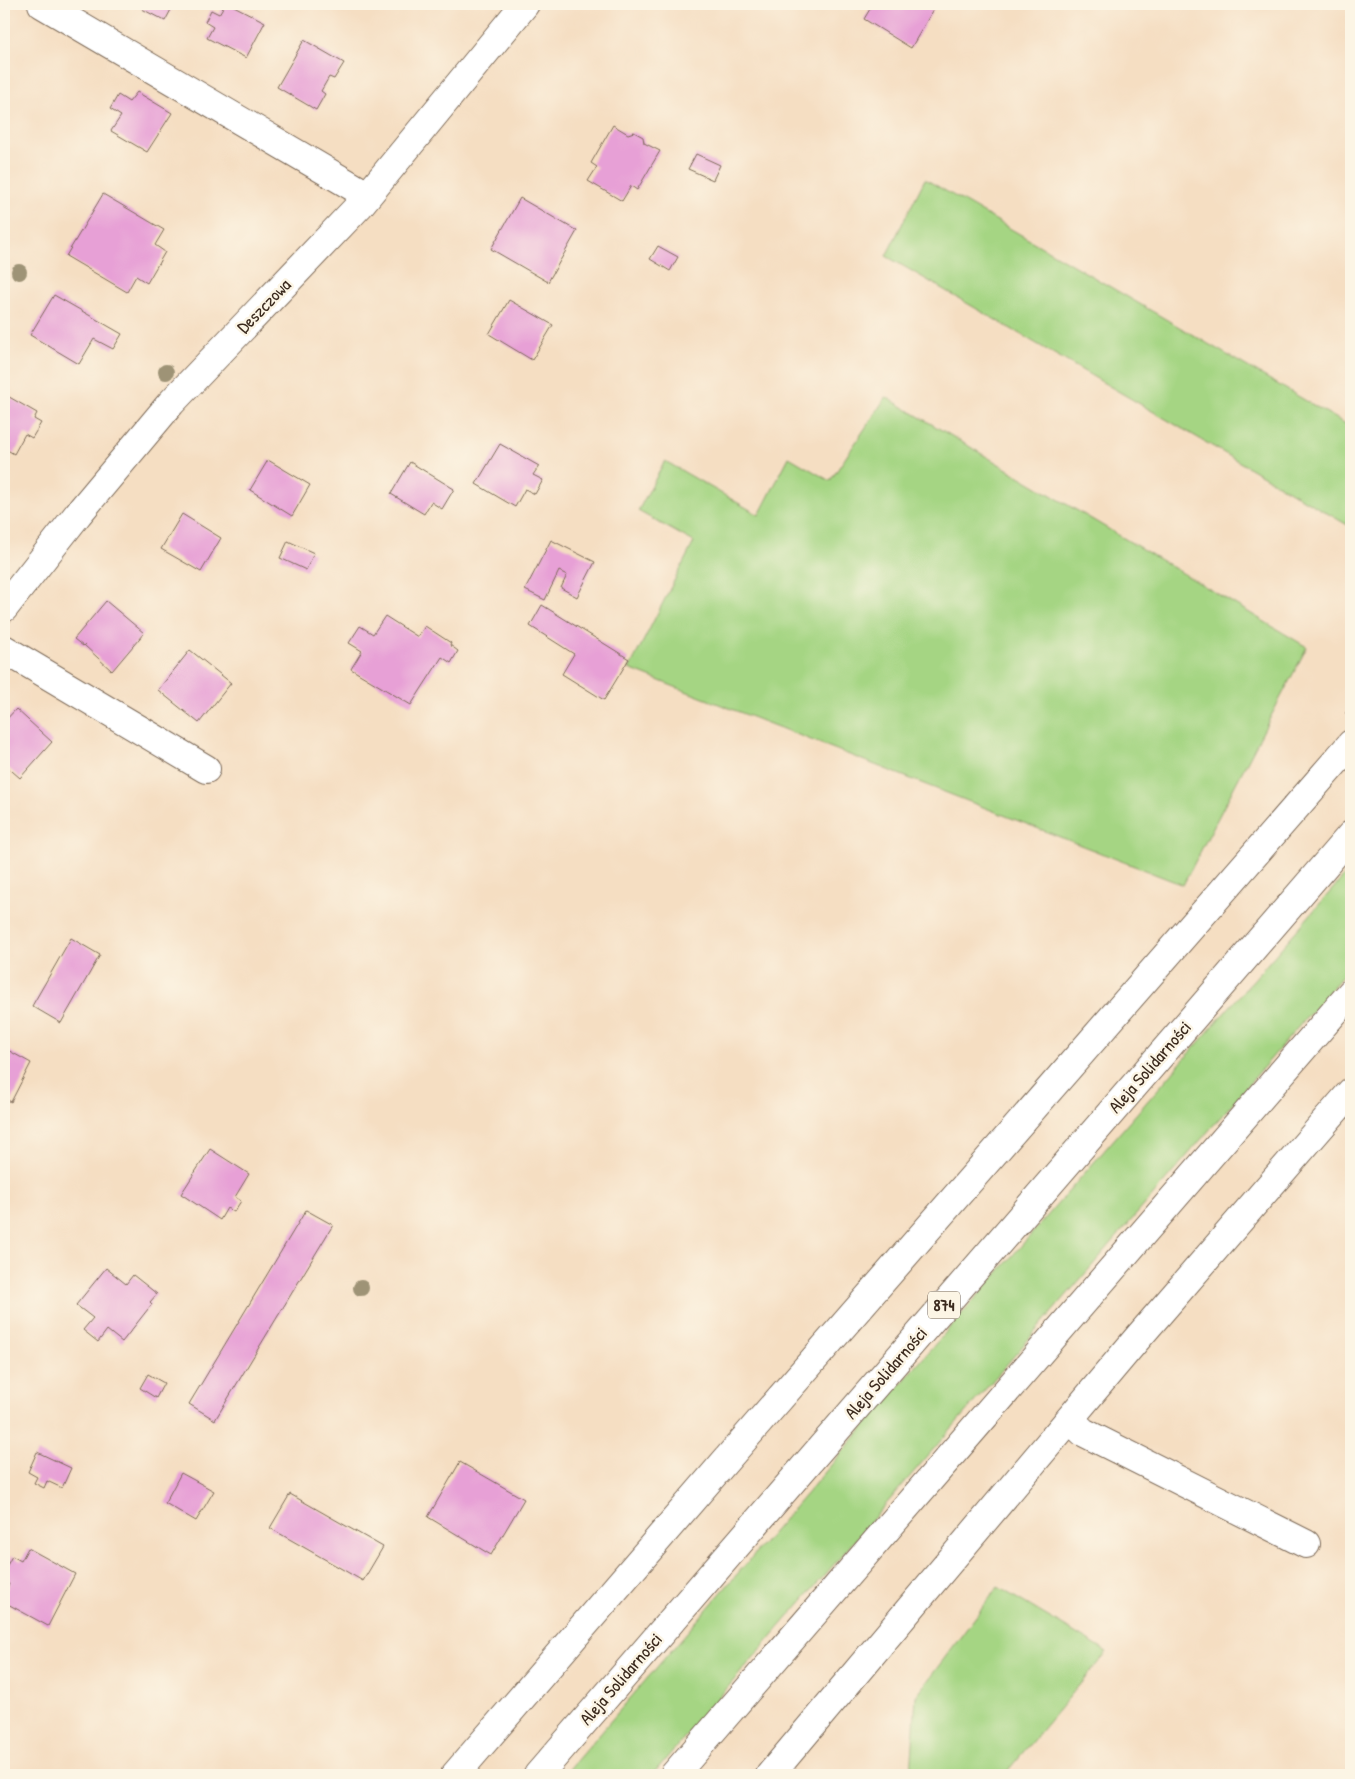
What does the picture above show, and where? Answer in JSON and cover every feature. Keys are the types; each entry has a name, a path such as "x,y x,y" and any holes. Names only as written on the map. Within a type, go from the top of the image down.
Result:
{"street":[{"path":"42,4 367,195"},
{"name":"Deszczowa","path":"4,608 78,514 171,403 359,206 525,4"},
{"path":"4,649 206,769"},
{"path":"455,1775 747,1436 1351,744"},
{"name":"Aleja Solidarności","path":"538,1775 1351,835"},
{"path":"674,1775 1351,993"},
{"path":"770,1775 1136,1340 1351,1092"},
{"path":"1070,1419 1083,1432 1306,1544"}],"green space":[{"path":"925,179 1351,427 1351,527 886,256"},
{"path":"886,397 1307,647 1183,885 629,669 694,542 638,511 665,461 759,515 789,457 830,481"},
{"path":"1351,868 1351,966 652,1775 564,1775 938,1341"},
{"path":"998,1587 1107,1652 1004,1775 911,1775 916,1696"}],"building":[{"path":"145,4 174,4 165,21 142,9"},
{"path":"225,4 230,4 265,22 246,58 207,38 213,27 205,22 211,10 219,14"},
{"path":"873,4 936,5 911,48 864,19"},
{"path":"304,40 344,63 334,79 329,77 321,91 325,94 316,110 277,87"},
{"path":"137,92 172,113 147,152 111,131 121,116 110,109 118,95 129,102"},
{"path":"613,125 628,134 634,132 643,137 644,143 660,151 637,190 631,186 622,201 588,181 597,167 591,163"},
{"path":"696,154 720,165 713,180 688,169"},
{"path":"103,194 164,230 155,245 165,252 147,283 136,276 127,292 66,256"},
{"path":"520,198 577,231 548,282 491,249"},
{"path":"658,246 678,257 670,271 650,259"},
{"path":"54,295 122,334 113,349 94,339 79,364 30,335"},
{"path":"509,300 553,325 532,360 489,334"},
{"path":"4,394 37,413 34,419 41,423 32,438 25,434 14,454 4,448"},
{"path":"500,444 539,466 533,475 543,480 535,494 525,489 515,507 476,484"},
{"path":"268,460 310,485 292,516 250,490"},
{"path":"410,462 454,489 442,509 431,502 424,514 391,494"},
{"path":"182,514 221,538 201,572 161,549"},
{"path":"551,540 595,562 577,597 561,588 567,575 559,571 545,600 525,590"},
{"path":"288,541 314,553 306,570 280,558"},
{"path":"106,601 144,633 112,671 84,645 74,639"},
{"path":"542,605 629,659 604,700 562,674 574,654 530,626"},
{"path":"385,616 418,637 425,626 451,643 450,645 458,651 451,663 442,657 411,705 351,669 362,651 349,643 360,626 373,634"},
{"path":"190,650 231,683 199,723 158,690"},
{"path":"16,709 52,742 20,778 4,764 4,722"},
{"path":"71,938 100,955 61,1023 32,1006"},
{"path":"4,1048 31,1063 11,1102 4,1098"},
{"path":"210,1149 249,1174 235,1197 241,1201 234,1212 227,1208 220,1220 181,1194"},
{"path":"306,1210 333,1225 215,1420 189,1404"},
{"path":"106,1268 126,1284 133,1275 157,1294 150,1302 152,1304 122,1342 107,1330 98,1342 83,1330 93,1318 76,1305"},
{"path":"148,1374 164,1383 156,1398 140,1388"},
{"path":"37,1452 71,1468 62,1488 47,1481 44,1488 34,1483 37,1477 28,1472"},
{"path":"460,1462 524,1499 491,1555 428,1517"},
{"path":"181,1473 214,1491 196,1521 165,1503"},
{"path":"290,1494 383,1547 363,1581 270,1528"},
{"path":"28,1548 75,1574 48,1626 4,1602 4,1594 9,1584 4,1581 4,1571 12,1556 21,1561"}]}
